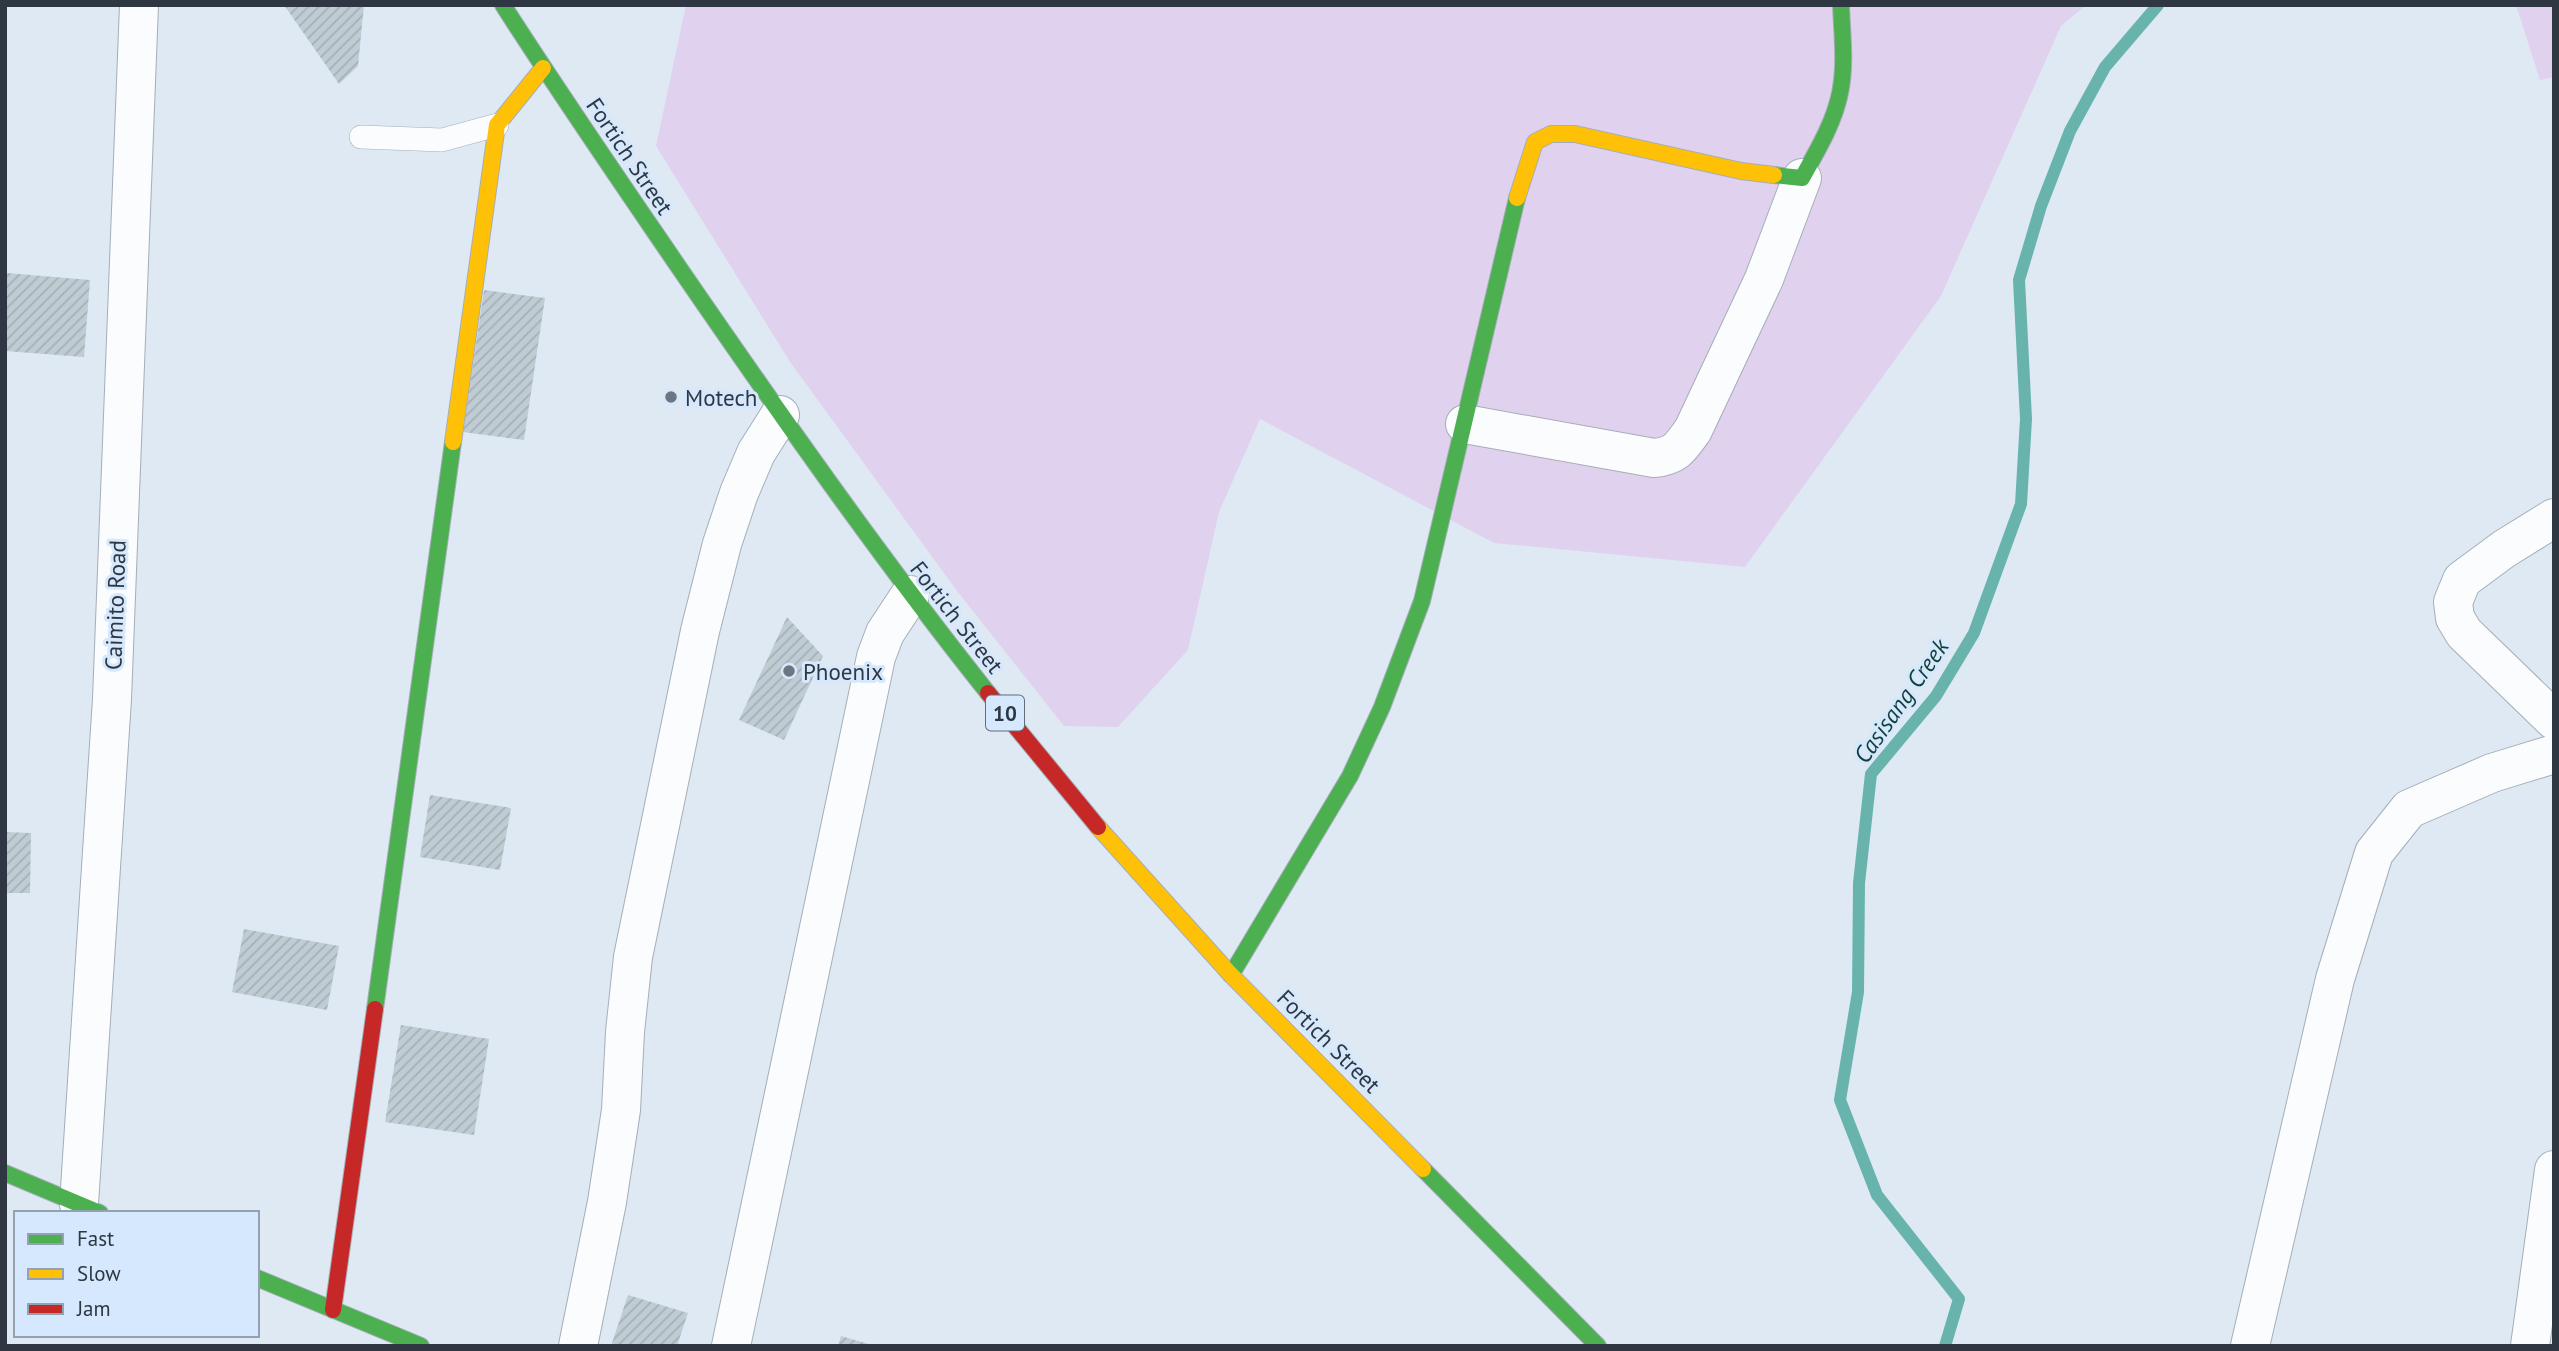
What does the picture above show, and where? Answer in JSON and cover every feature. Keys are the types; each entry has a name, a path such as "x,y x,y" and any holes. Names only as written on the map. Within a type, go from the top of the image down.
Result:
{"main road":[{"name":"Fortich Street","path":"503,5 543,68 780,415 909,595 1071,796 1231,975 1598,1346"},
{"path":"1231,975 1350,776 1382,707 1422,601 1521,182 1535,142 1551,134 1575,134 1741,171 1801,178 1818,148 1838,102 1842,62 1841,5"},
{"path":"333,1310 497,125 543,68"},
{"path":"5,1173 90,1208"},
{"path":"259,1279 421,1346"}],"street":[{"name":"Caimito Road","path":"90,1208 139,5"},
{"path":"1465,424 1654,458 1668,457 1680,448 1693,430 1764,279 1801,178"},
{"path":"578,1346 607,1202 621,1110 625,1032 633,957 700,631 722,544 739,492 756,453 780,415"},
{"path":"2554,518 2504,549 2462,580 2453,602 2455,618 2464,633 2554,720"},
{"path":"731,1346 876,657 885,634 909,595"},
{"path":"2249,1346 2335,979 2374,853 2409,809 2492,773 2554,754"},
{"path":"2530,1346 2554,1170"}],"lane":[{"path":"360,137 442,140 497,125"}],"shaded area":[{"path":"686,5 2086,5 2061,26 1941,296 1745,567 1494,543 1260,419 1219,512 1188,650 1118,727 1064,726 957,591 790,362 656,146"},
{"path":"2516,5 2554,5 2554,77 2540,80"}],"building":[{"path":"284,5 364,5 358,66 339,84"},
{"path":"7,273 90,280 84,357 5,351"},
{"path":"484,290 545,298 524,440 463,432"},
{"name":"Phoenix","path":"787,617 823,656 784,740 739,720"},
{"path":"430,795 511,808 500,870 420,857"},
{"path":"5,832 31,833 30,893 5,893"},
{"path":"244,929 339,946 327,1010 232,992"},
{"path":"401,1025 489,1039 474,1135 385,1122"},
{"path":"628,1295 688,1313 677,1346 611,1346"},
{"path":"841,1336 872,1345 838,1346"}],"waterway":[{"name":"Casisang Creek","path":"1945,1346 1959,1299 1877,1195 1840,1100 1858,992 1859,883 1871,774 1936,696 1974,633 2021,504 2026,419 2019,280 2041,206 2070,131 2105,67 2158,5"}],"traffic: fast":[{"path":"503,5 792,430 869,537 988,693"},
{"path":"1774,175 1802,178 1834,115 1843,71 1841,5"},
{"path":"1231,975 1350,776 1382,707 1422,601 1517,198"},
{"path":"375,1009 453,442"},
{"path":"1423,1169 1598,1346"},
{"path":"5,1173 95,1211"},
{"path":"259,1279 421,1346"}],"traffic: slow":[{"path":"453,442 497,125 543,68"},
{"path":"1517,198 1535,142 1551,134 1575,134 1741,171 1774,175"},
{"path":"1098,827 1231,975 1423,1169"}],"traffic: jam":[{"path":"988,693 1098,827"},
{"path":"333,1310 375,1009"}],"place":[{"name":"Motech","path":"671,397"},
{"name":"Phoenix","path":"789,671"}]}
